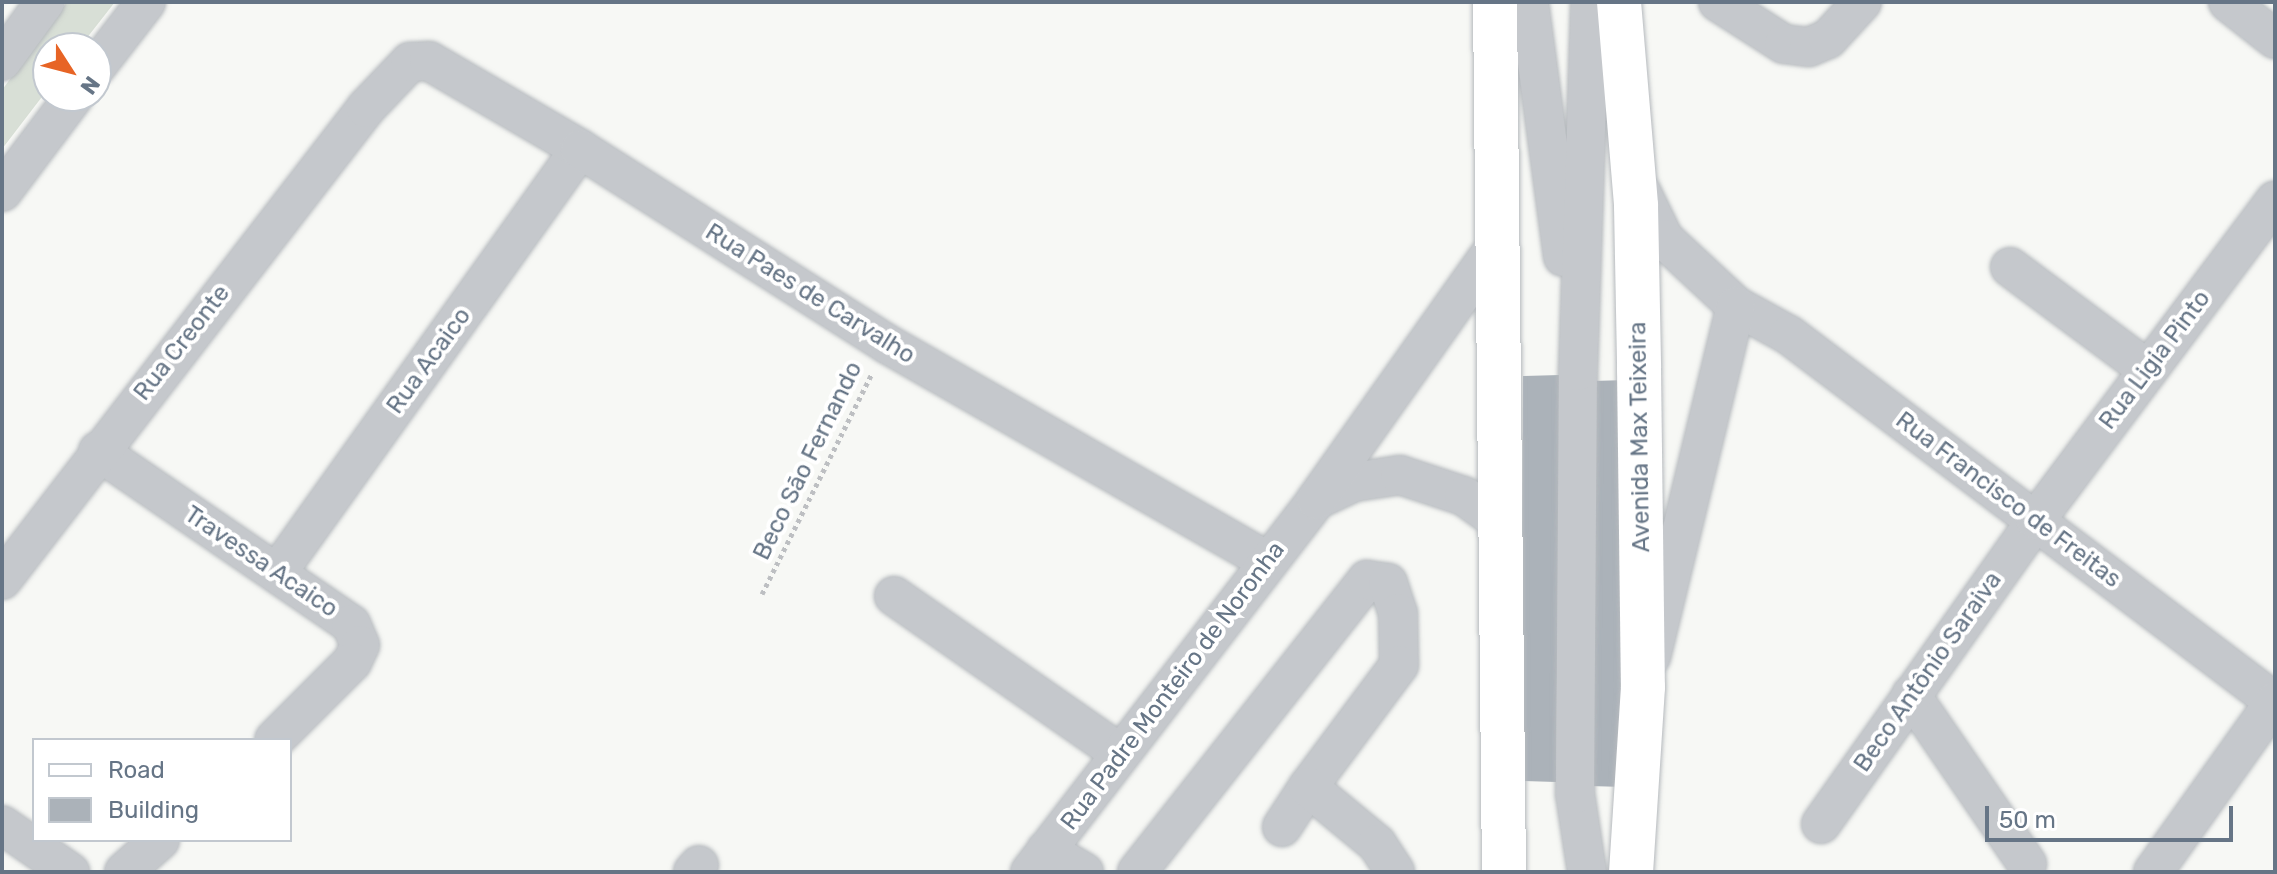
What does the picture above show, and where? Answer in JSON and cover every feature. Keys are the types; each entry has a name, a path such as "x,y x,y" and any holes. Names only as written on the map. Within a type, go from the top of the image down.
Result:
{"main road":[{"path":"1495,2 1504,872"},
{"name":"Avenida Max Teixeira","path":"1619,2 1634,177 1643,687 1631,872"}],"street":[{"path":"2,61 45,2"},
{"path":"112,46 146,2"},
{"path":"1529,2 1578,371"},
{"path":"1587,872 1575,794 1578,371 1590,2"},
{"path":"1718,2 1784,44 1809,47 1828,39 1862,2"},
{"path":"2228,2 2275,39"},
{"name":"Rua Paes de Carvalho","path":"366,108 410,62 429,61 580,149 887,344 1267,561"},
{"name":"Rua Creonte","path":"2,580 98,451 366,108"},
{"path":"2,192 62,112"},
{"name":"Rua Acaico","path":"277,573 580,149"},
{"name":"Rua Francisco de Freitas","path":"1634,177 1664,239 1736,306 1789,335 2275,701"},
{"name":"Rua Ligia Pinto","path":"2036,520 2275,201"},
{"name":"Rua Padre Monteiro de Noronha","path":"1038,861 1316,500 1497,244"},
{"path":"2010,267 2148,370"},
{"path":"1643,687 1736,306"},
{"name":"Travessa Acaico","path":"98,451 351,624 360,645 323,696 276,738"},
{"name":"Rua Padre Monteiro de Noronha","path":"1316,500 1354,482 1400,475 1464,496 1500,522"},
{"name":"Beco Antônio Saraiva","path":"1821,824 2036,520"},
{"path":"1137,872 1367,580 1388,583 1398,613 1399,665 1282,827"},
{"path":"894,596 1120,753"},
{"path":"1911,695 2027,864"},
{"path":"2153,872 2275,701"},
{"path":"1308,787 1377,844 1395,872"},
{"path":"1560,872 1575,794"},
{"path":"2,825 70,872"},
{"path":"124,872 158,842"},
{"path":"1038,861 1084,872"}],"path":[{"name":"Beco São Fernando","path":"762,594 887,344"}],"shaded area":[{"path":"67,2 115,2 92,32 45,32"},
{"path":"32,49 32,110 2,149 2,90"}],"building":[{"path":"1560,375 1556,782 1521,781 1523,376"},
{"path":"1628,380 1625,787 1589,786 1592,381"}]}
